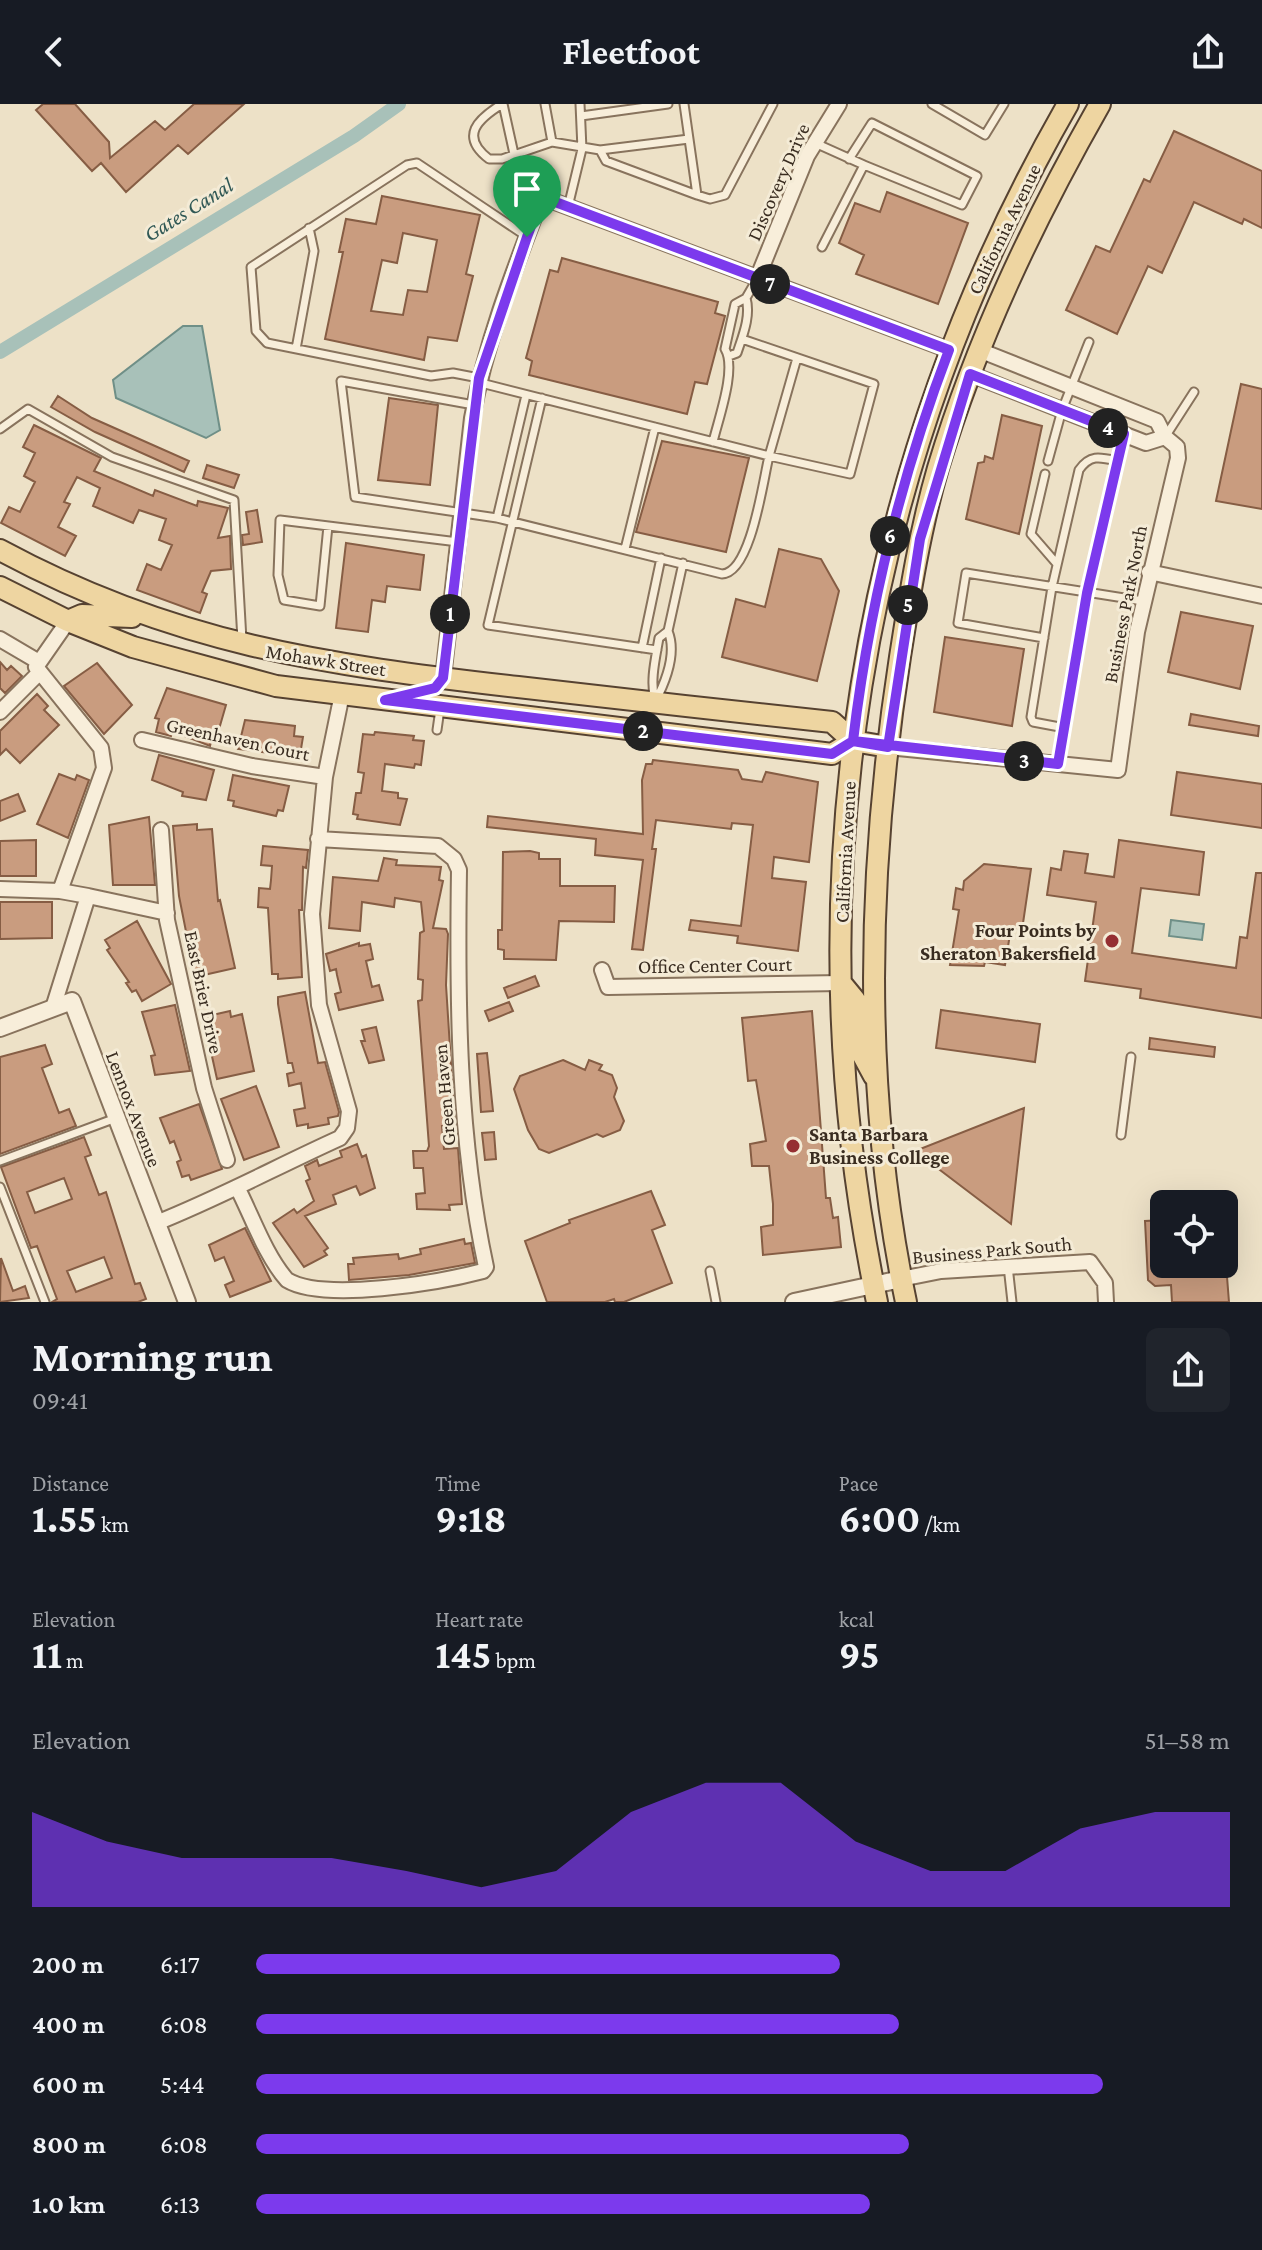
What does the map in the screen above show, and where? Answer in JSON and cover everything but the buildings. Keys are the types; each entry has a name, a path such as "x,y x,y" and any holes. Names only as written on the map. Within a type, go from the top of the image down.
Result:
{"main road":[{"name":"California Avenue","path":"876,1294 850,1128 841,983 844,834 864,656 889,537 949,350 1000,231 1068,104"},
{"name":"California Avenue","path":"906,1302 882,1161 877,1079 876,921 888,747 920,539 979,350 1028,237 1100,104"},
{"name":"Mohawk Street","path":"0,550 85,592 148,618 243,646 443,678 832,722 853,741 888,747"},
{"name":"Mohawk Street","path":"0,587 68,621 133,647 228,676 385,700 832,754 853,741"},
{"path":"68,621 82,615 148,618"},
{"path":"385,700 435,688 443,678"},
{"path":"441,707 455,695 520,687"},
{"path":"841,983 855,1000 861,1052 877,1079"}],"street":[{"name":"Discovery Drive","path":"757,279 791,191 839,104"},
{"path":"443,678 479,380 542,197 949,350"},
{"path":"979,350 1157,421 1171,442"},
{"path":"970,374 1146,443 1171,442"},
{"name":"Business Park North","path":"1118,770 1143,601 1178,458 1171,442"},
{"path":"1149,572 1262,596"},
{"path":"0,712 40,667 68,621"},
{"path":"0,639 40,667 101,748 104,768 60,891"},
{"path":"156,1223 220,1198 340,1138 349,1119 319,1005 312,914 325,777 342,694"},
{"name":"Greenhaven Court","path":"142,740 252,766 325,777"},
{"name":"Mohawk Street","path":"888,747 1118,770"},
{"name":"East Brier Drive","path":"161,830 167,913 204,1088 227,1160"},
{"name":"Green Haven","path":"237,1187 279,1269 292,1285 319,1297 365,1297 408,1291 483,1271 486,1267 474,1214 456,1012 459,870 454,859 438,846 318,839"},
{"path":"0,889 60,891 167,913"},
{"path":"0,1028 53,1008 88,896"},
{"name":"Office Center Court","path":"602,970 608,987 841,983"},
{"name":"Lennox Avenue","path":"53,1008 72,1001 187,1302"},
{"name":"Business Park South","path":"901,1279 941,1271 1090,1262 1105,1283 1106,1302"},
{"path":"794,1302 876,1294 901,1279"}],"lane":[{"path":"514,154 503,104 482,117 474,127 474,141 489,159 514,154 552,142 600,150 689,139"},
{"path":"545,104 552,142"},
{"path":"568,207 582,149 580,104"},
{"path":"581,116 668,104"},
{"path":"684,104 697,195"},
{"path":"600,150 606,161 710,199 725,195 773,104"},
{"path":"932,104 985,135 1004,104"},
{"path":"815,143 849,159 962,205 977,176 872,123 849,159"},
{"path":"527,237 417,163 407,165 251,267 260,339 431,376 453,373 526,395 850,474 874,384 742,339"},
{"path":"822,247 864,165"},
{"path":"296,349 314,251 309,228"},
{"path":"713,442 726,388 729,356 725,349 732,313 735,304 746,298 757,279"},
{"path":"729,356 737,353 742,339 749,309 746,298"},
{"path":"1048,461 1062,410 1089,342"},
{"path":"474,405 341,381 355,497 497,518 727,574 738,566 748,543 797,358"},
{"path":"1171,442 1194,392"},
{"path":"497,518 526,395"},
{"path":"542,398 488,625 657,650"},
{"path":"0,429 28,409 112,457 234,500 243,646"},
{"path":"625,549 655,427"},
{"path":"1058,764 1087,593 1124,434"},
{"path":"1065,728 1031,720 1052,587 1079,470 1086,460 1095,456 1118,461"},
{"path":"1045,474 1031,534 1057,564"},
{"path":"328,526 320,606 284,600 278,575 280,520 458,542"},
{"path":"642,648 661,558"},
{"path":"655,702 665,683 672,640 668,631 683,563"},
{"path":"1044,638 958,623 966,573 1143,601"},
{"path":"655,702 651,682 659,638 668,631"},
{"path":"437,730 441,707"},
{"path":"1121,1135 1131,1057"},
{"path":"0,1161 116,1118"},
{"path":"0,1187 45,1302"},
{"path":"1008,1266 1012,1302"},
{"path":"710,1271 716,1302"}],"water":[{"path":"183,326 202,326 220,430 206,438 116,398 113,380"},
{"path":"1171,920 1204,924 1202,940 1169,936"}],"waterway":[{"name":"Gates Canal","path":"0,352 354,136 399,104"}],"place":[{"name":"Four Points by Sheraton Bakersfield","path":"1112,941"},
{"name":"Santa Barbara Business College","path":"793,1146"}],"route":[{"path":"527,237 490,338 479,378 443,678 435,688 385,700 832,754 853,741 888,747 1058,764 1087,593 1124,434 970,374 938,468 920,539 888,747 853,741 864,656 889,537 949,350 542,197 527,237"}]}
